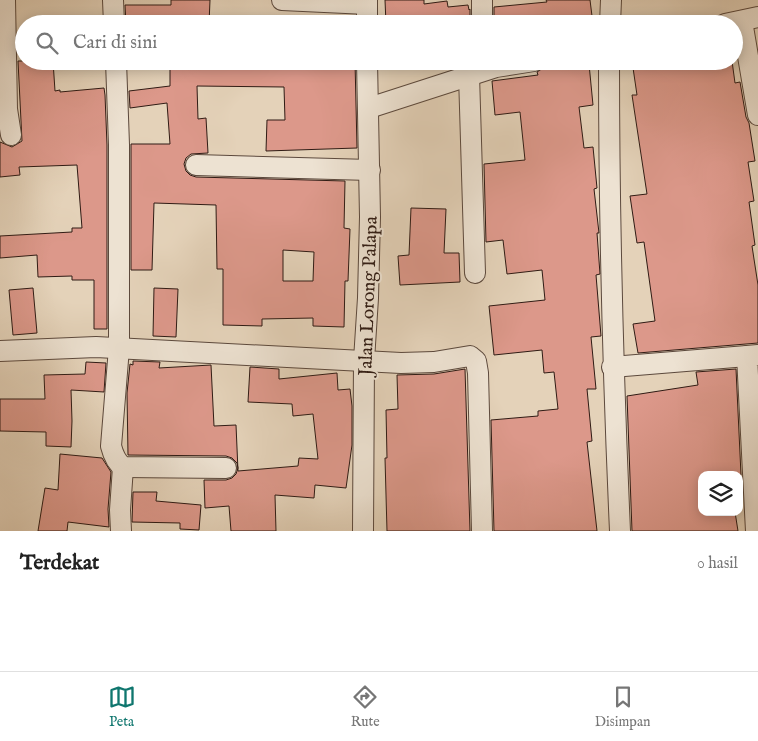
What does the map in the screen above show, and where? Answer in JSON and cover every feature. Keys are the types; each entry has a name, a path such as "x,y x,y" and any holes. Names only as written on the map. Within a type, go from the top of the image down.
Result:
{"street":[{"path":"4,0 7,109 11,135"},
{"path":"113,0 114,15"},
{"path":"282,0 367,9"},
{"path":"482,0 482,15"},
{"path":"610,15 611,0"},
{"path":"757,0 746,20 758,115"},
{"path":"116,70 119,145 119,348 112,446 117,460 123,467 120,510 121,531"},
{"name":"Jalan Lorong Palapa","path":"363,531 364,360 368,298 370,170 367,70"},
{"path":"369,108 474,70"},
{"path":"475,273 477,70"},
{"path":"609,70 612,368 620,531"},
{"path":"196,165 370,170"},
{"path":"0,351 96,347 400,363 434,362 470,356 476,361 480,419 482,531"},
{"path":"612,368 752,356 756,531"},
{"path":"123,467 226,468"}],"building":[{"path":"171,0 210,0 209,15 126,15 125,5 171,5"},
{"path":"385,0 424,0 424,4 447,1 448,7 468,5 470,9 470,15 386,15"},
{"path":"546,0 590,0 592,15 494,15 494,7 547,2"},
{"path":"18,70 54,70 55,91 104,88 107,145 107,329 94,329 94,280 72,280 72,276 38,277 37,255 0,258 0,236 72,232 72,228 82,228 77,165 19,167 20,175 0,177 0,142 12,147 22,141"},
{"path":"170,70 355,70 357,148 266,151 267,120 285,120 284,87 197,86 198,119 206,118 208,153 191,154 186,158 184,164 186,171 196,177 345,181 344,228 350,229 348,281 345,281 344,327 313,326 313,318 262,319 262,326 223,325 223,269 217,269 216,205 154,203 152,270 131,270 131,144 170,144 167,103 130,108 129,91 170,86","holes":["283,250 314,252 313,281 283,281"]},
{"path":"540,70 590,70 593,105 579,107 584,148 593,147 597,188 594,189 599,233 597,233 600,274 596,275 601,336 591,337 596,389 587,389 592,441 587,442 597,531 494,531 491,420 538,416 538,411 558,409 554,372 544,373 542,350 494,355 489,306 545,300 542,270 507,274 503,240 486,242 484,164 525,160 520,112 495,115 492,81 538,75 537,72"},
{"path":"633,70 733,70 735,83 740,82 755,161 748,162 754,201 749,202 755,245 752,246 758,285 758,343 638,353 633,324 655,321 644,242 637,243 630,196 647,194 632,95 637,95"},
{"path":"411,208 446,209 444,253 459,253 460,282 400,285 398,256 409,255"},
{"path":"33,288 37,333 13,335 9,290"},
{"path":"154,288 178,289 176,337 153,336"},
{"path":"133,361 160,362 159,368 211,365 214,426 236,425 238,467 232,458 226,456 128,455 127,393 130,364 133,365"},
{"path":"86,362 106,363 104,392 71,390 71,447 46,446 46,432 0,431 0,399 45,399 44,375 85,374"},
{"path":"250,367 279,369 279,379 337,373 338,390 350,389 352,406 352,445 346,488 315,485 314,498 275,495 276,531 231,531 229,506 205,508 204,480 226,480 232,478 238,468 238,471 298,466 299,458 318,459 313,414 293,416 292,404 248,402"},
{"path":"465,369 470,531 387,531 386,410 398,409 397,375 434,374"},
{"path":"736,369 741,471 698,471 698,516 736,516 738,531 632,531 627,396 698,385 696,372"},
{"path":"60,454 102,458 111,472 108,509 109,527 68,522 67,531 38,531 45,488 58,490"},
{"path":"133,492 157,492 156,501 201,505 199,530 180,529 180,523 132,522"}]}
